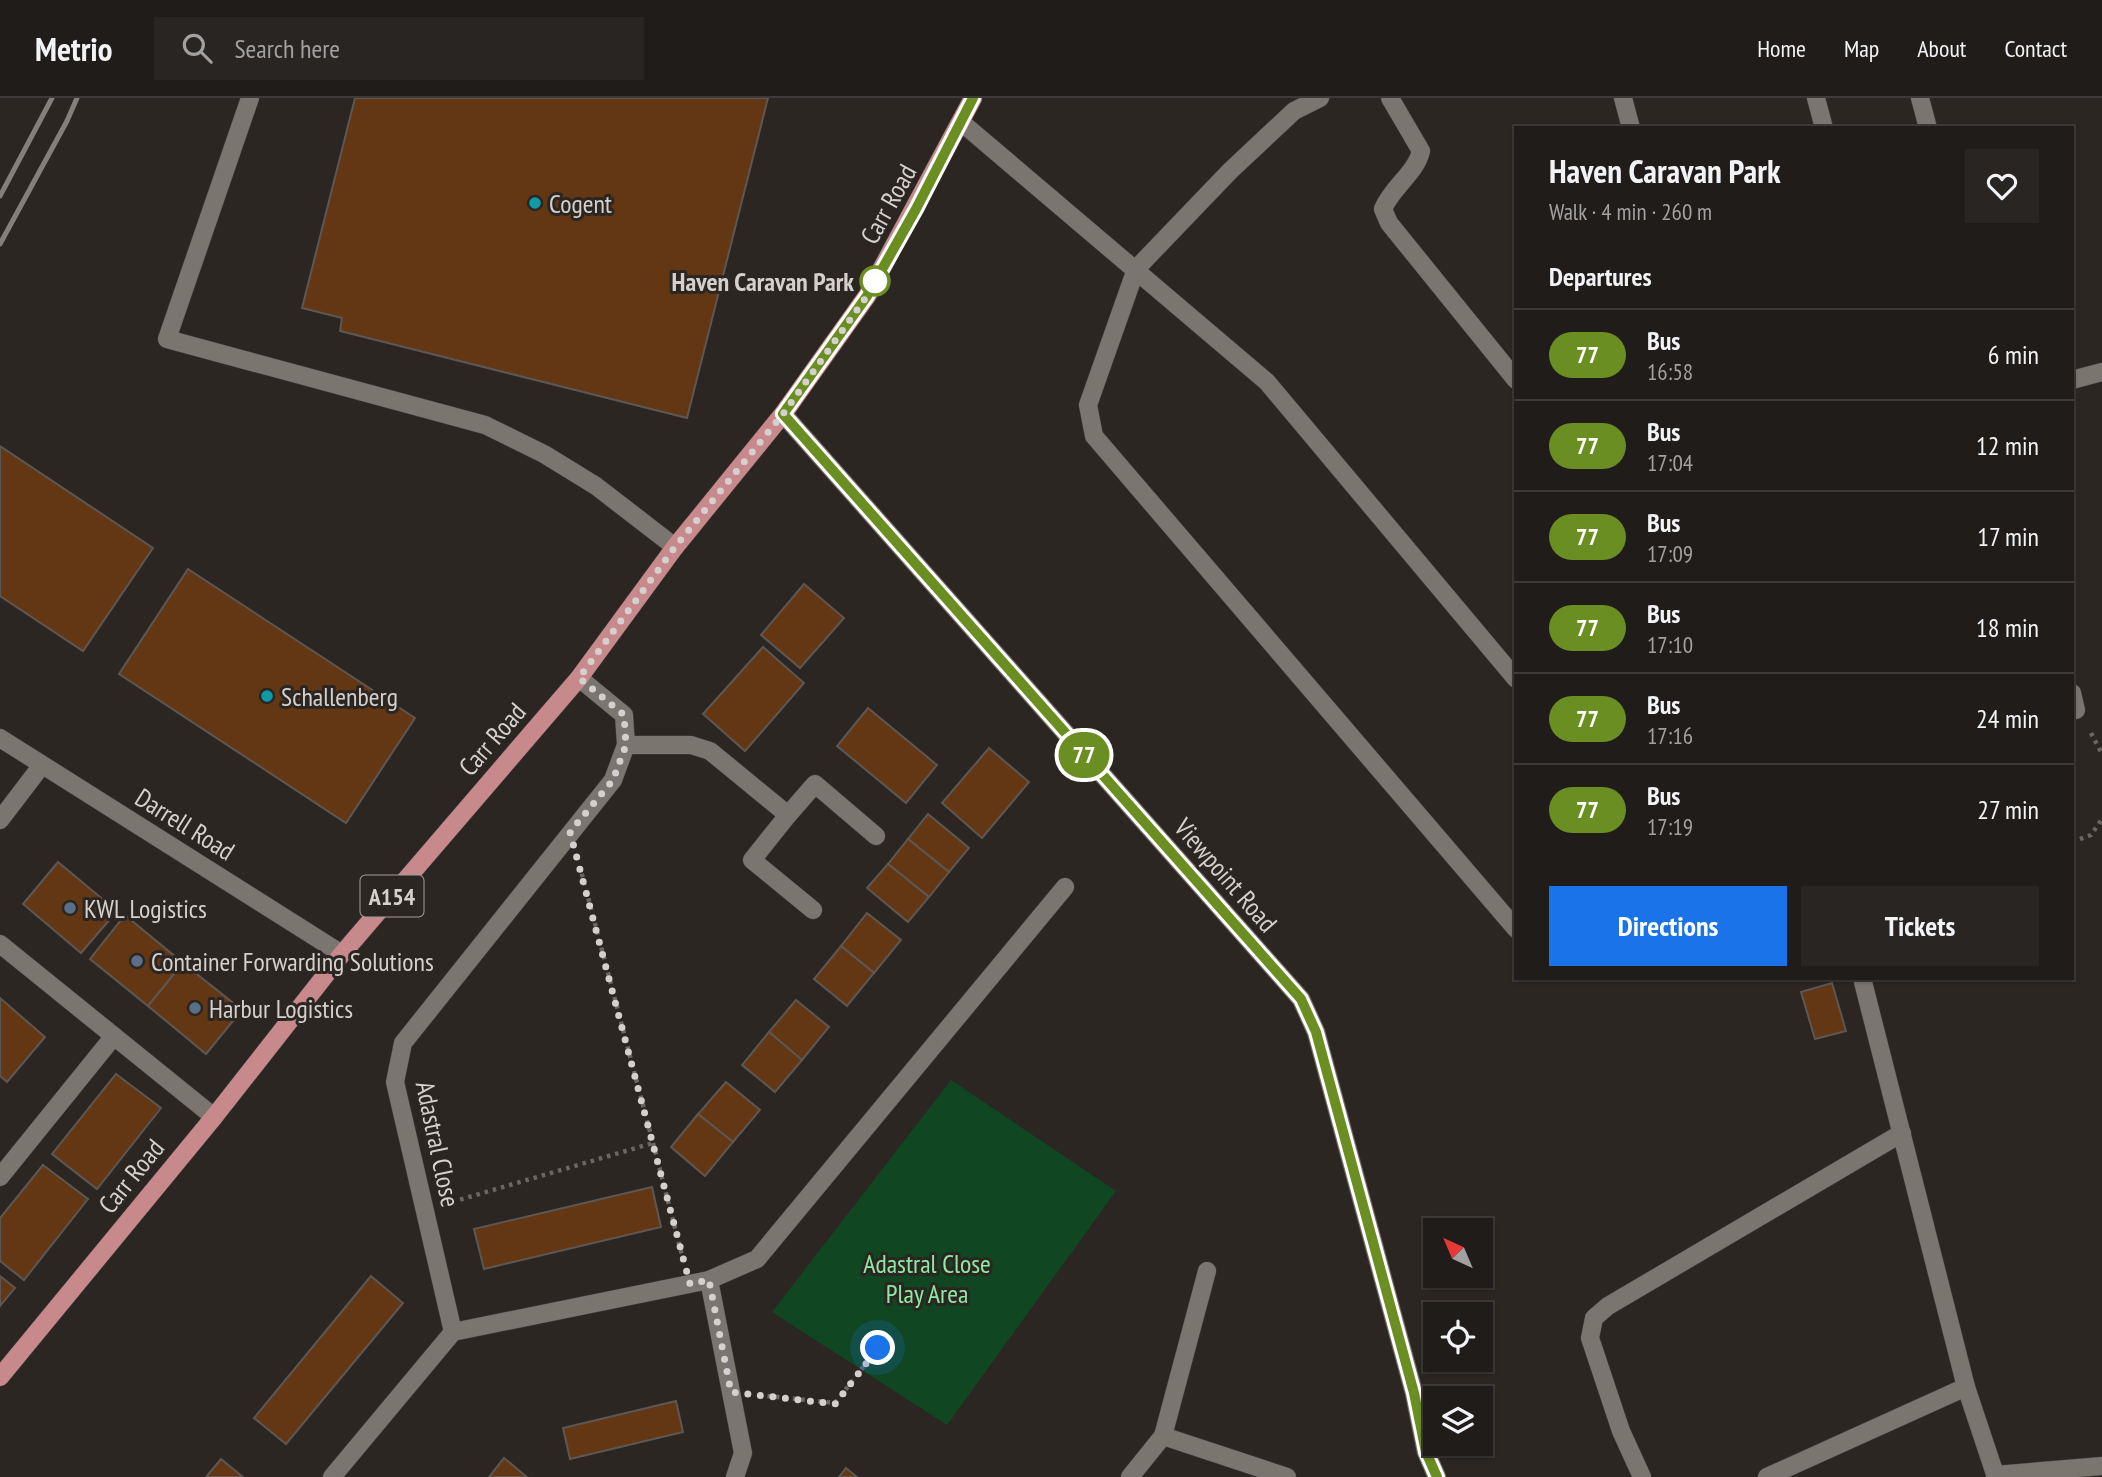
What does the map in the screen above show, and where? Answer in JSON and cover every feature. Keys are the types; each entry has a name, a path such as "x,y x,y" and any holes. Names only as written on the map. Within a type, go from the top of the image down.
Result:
{"main road":[{"name":"Carr Road","path":"0,1377 214,1117 342,954 579,678 675,547 783,414 867,296 973,98"}],"street":[{"path":"250,98 167,340 485,425 544,454 596,486 675,547"},
{"path":"1320,98 1294,111 1230,171 1136,269 1088,405 1094,436 1514,927"},
{"path":"1390,98 1420,150 1418,162 1388,195 1382,209 1389,223 1514,378"},
{"path":"1623,98 1630,126"},
{"path":"1816,98 1823,126"},
{"path":"1920,98 1927,126"},
{"path":"961,122 1267,382 1514,677"},
{"path":"2074,379 2102,372"},
{"name":"Viewpoint Road","path":"783,414 1301,999 1316,1032 1414,1393 1426,1452 1437,1477"},
{"path":"579,678 624,715 626,745 691,745 710,751 788,815"},
{"name":"Darrell Road","path":"0,738 342,954"},
{"name":"Adastral Close","path":"453,1332 395,1082 403,1043 613,780 626,745"},
{"path":"0,820 42,765"},
{"path":"813,910 752,860 788,815 815,784 876,836"},
{"path":"332,1477 453,1332 709,1280 757,1259 1066,887"},
{"path":"0,944 214,1117"},
{"path":"1863,980 1966,1387 1995,1476 2102,1466"},
{"path":"0,1177 114,1036"},
{"path":"1642,1477 1621,1431 1590,1338 1594,1318 1608,1306 1902,1133"},
{"path":"1130,1477 1163,1436 1207,1271"},
{"path":"709,1280 743,1453 735,1477"},
{"path":"1767,1477 1966,1387"},
{"path":"1163,1436 1287,1477"}],"path":[{"path":"2074,841 2091,835 2102,819"},
{"path":"570,832 690,1284"},
{"path":"424,1210 653,1143"},
{"path":"731,1392 835,1404 878,1348"}],"green space":[{"name":"Adastral Close Play Area","path":"951,1080 1116,1191 947,1425 772,1312"}],"building":[{"name":"Cogent","path":"355,98 768,98 687,418 340,331 342,318 302,308"},
{"path":"0,446 153,548 83,651 0,596"},
{"name":"Schallenberg","path":"188,569 415,718 346,823 119,674"},
{"path":"804,584 844,618 800,668 761,635"},
{"path":"763,647 804,683 745,751 703,714"},
{"path":"868,708 937,765 906,803 837,746"},
{"path":"989,748 1029,782 982,838 942,803"},
{"path":"928,814 969,848 949,872 908,839"},
{"path":"908,839 949,872 929,897 888,864"},
{"name":"KWL Logistics","path":"58,862 117,911 81,953 23,904"},
{"path":"888,864 929,897 908,922 867,888"},
{"path":"867,913 901,940 874,973 841,946"},
{"name":"Container Forwarding Solutions","path":"125,915 183,963 148,1006 90,959"},
{"path":"841,946 874,973 847,1006 814,979"},
{"name":"Harbur Logistics","path":"183,963 242,1010 206,1054 148,1006"},
{"path":"1832,983 1846,1031 1815,1039 1801,992"},
{"path":"0,998 45,1037 7,1082 0,1076"},
{"path":"796,1000 829,1027 802,1060 769,1032"},
{"path":"769,1032 802,1060 775,1092 742,1065"},
{"path":"116,1074 161,1108 97,1189 52,1154"},
{"path":"726,1082 760,1110 733,1142 698,1114"},
{"path":"698,1114 733,1142 705,1176 671,1147"},
{"path":"43,1165 88,1199 24,1280 0,1261 0,1218"},
{"path":"652,1187 661,1227 484,1269 474,1229"},
{"path":"0,1276 15,1288 0,1306"},
{"path":"371,1276 403,1303 286,1444 254,1418"},
{"path":"676,1401 683,1432 570,1459 563,1428"},
{"path":"504,1458 527,1477 489,1477"},
{"path":"221,1459 243,1477 206,1477"},
{"path":"846,1468 857,1477 839,1477"}],"railway":[{"path":"0,196 52,98"},
{"path":"0,244 77,98"}],"bus line":[{"name":"77","path":"973,98 916,209 867,296 783,414 1301,999 1316,1032 1414,1393 1426,1452 1437,1477"}],"place":[{"name":"Cogent","path":"535,203"},
{"name":"Haven Caravan Park","path":"875,281"},
{"name":"Schallenberg","path":"267,696"},
{"name":"KWL Logistics","path":"70,908"},
{"name":"Container Forwarding Solutions","path":"137,961"},
{"name":"Harbur Logistics","path":"195,1008"}],"route":[{"path":"875,281 879,274 867,296 783,414 675,547 579,678 624,715 626,745 613,780 570,832 690,1284 709,1280 731,1392 835,1404 878,1348"}]}
